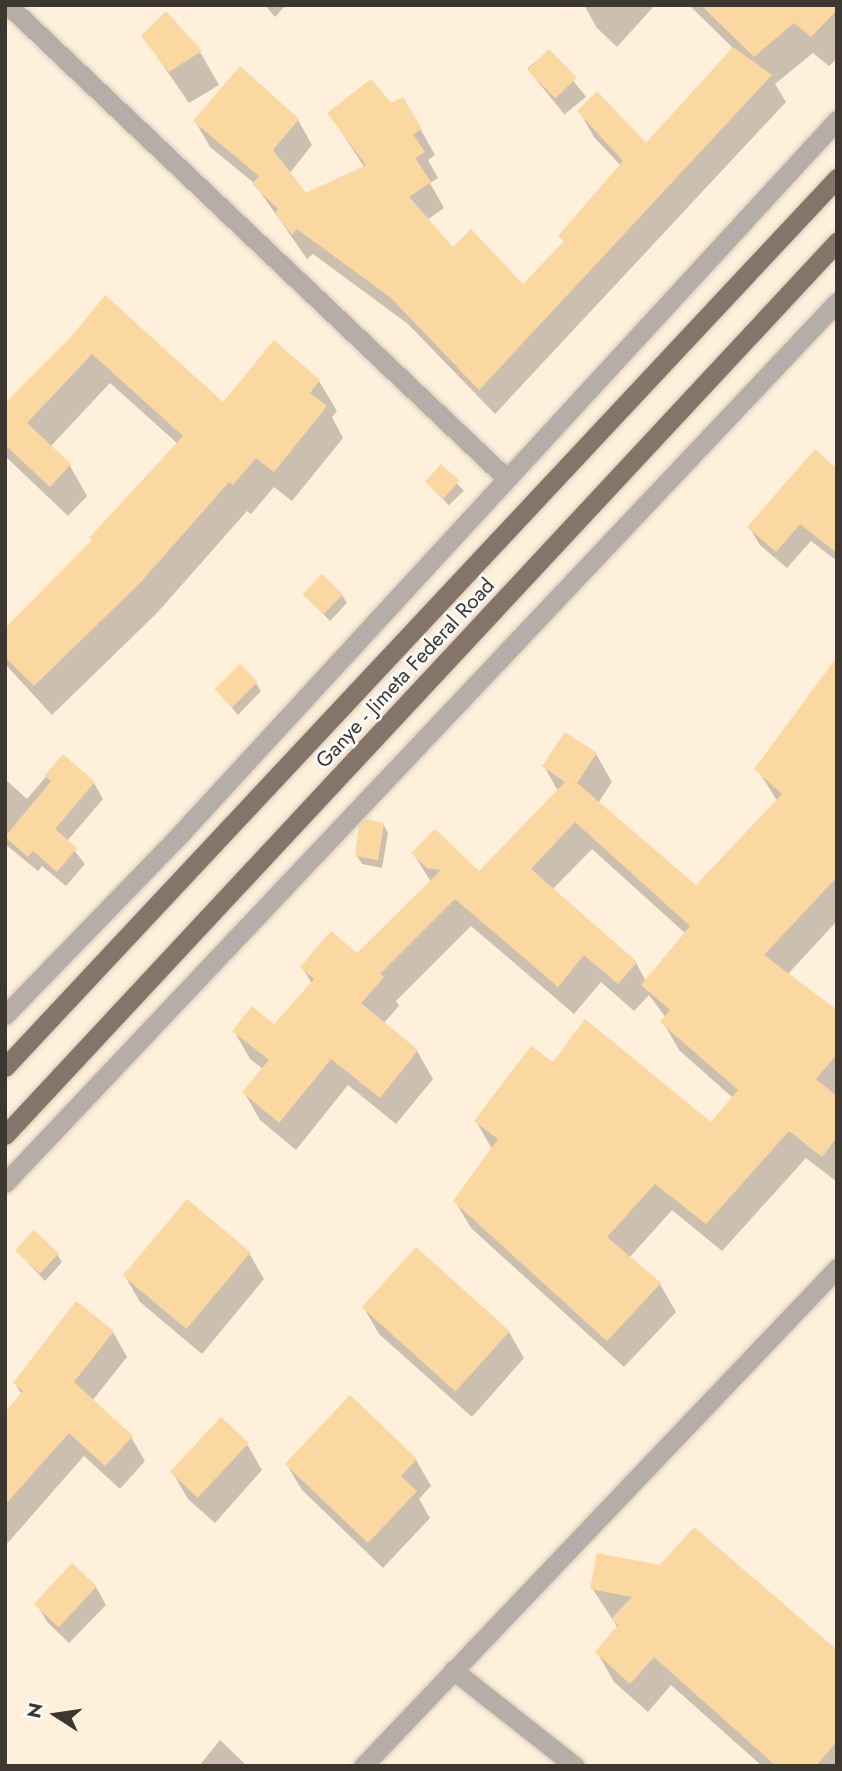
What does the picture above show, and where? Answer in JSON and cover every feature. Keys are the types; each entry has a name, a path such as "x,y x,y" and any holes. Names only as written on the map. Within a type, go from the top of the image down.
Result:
{"main road":[{"name":"Ganye - Jimeta Federal Road","path":"5,1067 837,178"},
{"name":"Ganye - Jimeta Federal Road","path":"5,1135 837,242"}],"street":[{"path":"8,5 504,476"},
{"path":"5,1015 183,831 504,476 837,120"},
{"path":"5,1183 837,302"},
{"path":"363,1766 837,1268"},
{"path":"453,1670 575,1766"}],"building":[{"path":"701,5 837,5 837,10 811,37 794,23 754,57"},
{"path":"166,11 202,51 169,72 141,36"},
{"path":"733,47 772,75 479,390 391,298 297,229 292,235 275,214 278,209 252,184 259,176 193,121 240,66 299,119 273,150 306,193 366,165 327,113 371,79 391,103 403,97 422,129 413,134 425,152 415,158 431,182 409,197 453,247 471,229 523,284 564,241 558,236 623,161 577,111 597,91 646,143"},
{"path":"549,49 577,78 555,99 527,70"},
{"path":"105,295 223,402 274,340 320,380 310,393 327,406 274,472 256,458 233,485 229,482 140,583 34,686 5,657 5,628 92,540 89,538 183,436 92,354 27,423 71,464 50,487 5,445 5,403 72,336"},
{"path":"815,449 837,469 837,553 800,524 776,552 747,527"},
{"path":"441,464 460,481 444,499 425,482"},
{"path":"322,574 343,594 323,614 303,594"},
{"path":"837,657 837,877 764,955 837,1010 837,1054 816,1079 837,1096 837,1137 822,1157 789,1131 706,1224 655,1184 607,1237 661,1283 607,1341 453,1201 498,1139 474,1121 531,1046 553,1062 585,1019 711,1122 738,1090 660,1022 670,1010 641,985 690,926 575,822 531,869 637,962 618,984 584,955 558,987 455,899 380,974 384,977 361,1003 418,1050 380,1098 331,1059 279,1123 242,1092 269,1060 232,1031 252,1006 274,1024 314,979 300,967 331,931 357,953 441,870 427,868 411,853 435,829 479,871 565,782 542,766 565,732 597,753 577,783 696,885 782,794 754,769"},
{"path":"240,664 258,682 232,707 215,689"},
{"path":"63,754 95,782 55,829 77,848 57,872 33,851 28,857 5,837 51,781 44,776"},
{"path":"365,819 384,823 378,860 355,856 359,825"},
{"path":"187,1199 251,1252 186,1329 123,1276"},
{"path":"34,1230 59,1253 40,1274 15,1250"},
{"path":"416,1247 510,1331 455,1392 362,1307"},
{"path":"76,1301 114,1331 74,1382 133,1436 105,1466 69,1433 5,1505 5,1412 23,1391 13,1383"},
{"path":"350,1395 417,1459 401,1476 417,1491 368,1543 285,1464"},
{"path":"221,1417 249,1443 198,1498 170,1472"},
{"path":"694,1527 837,1650 837,1741 816,1766 776,1766 654,1657 630,1684 595,1652 618,1625 611,1619 632,1597 590,1589 597,1553 660,1565"},
{"path":"72,1563 97,1586 59,1627 34,1604"}]}
